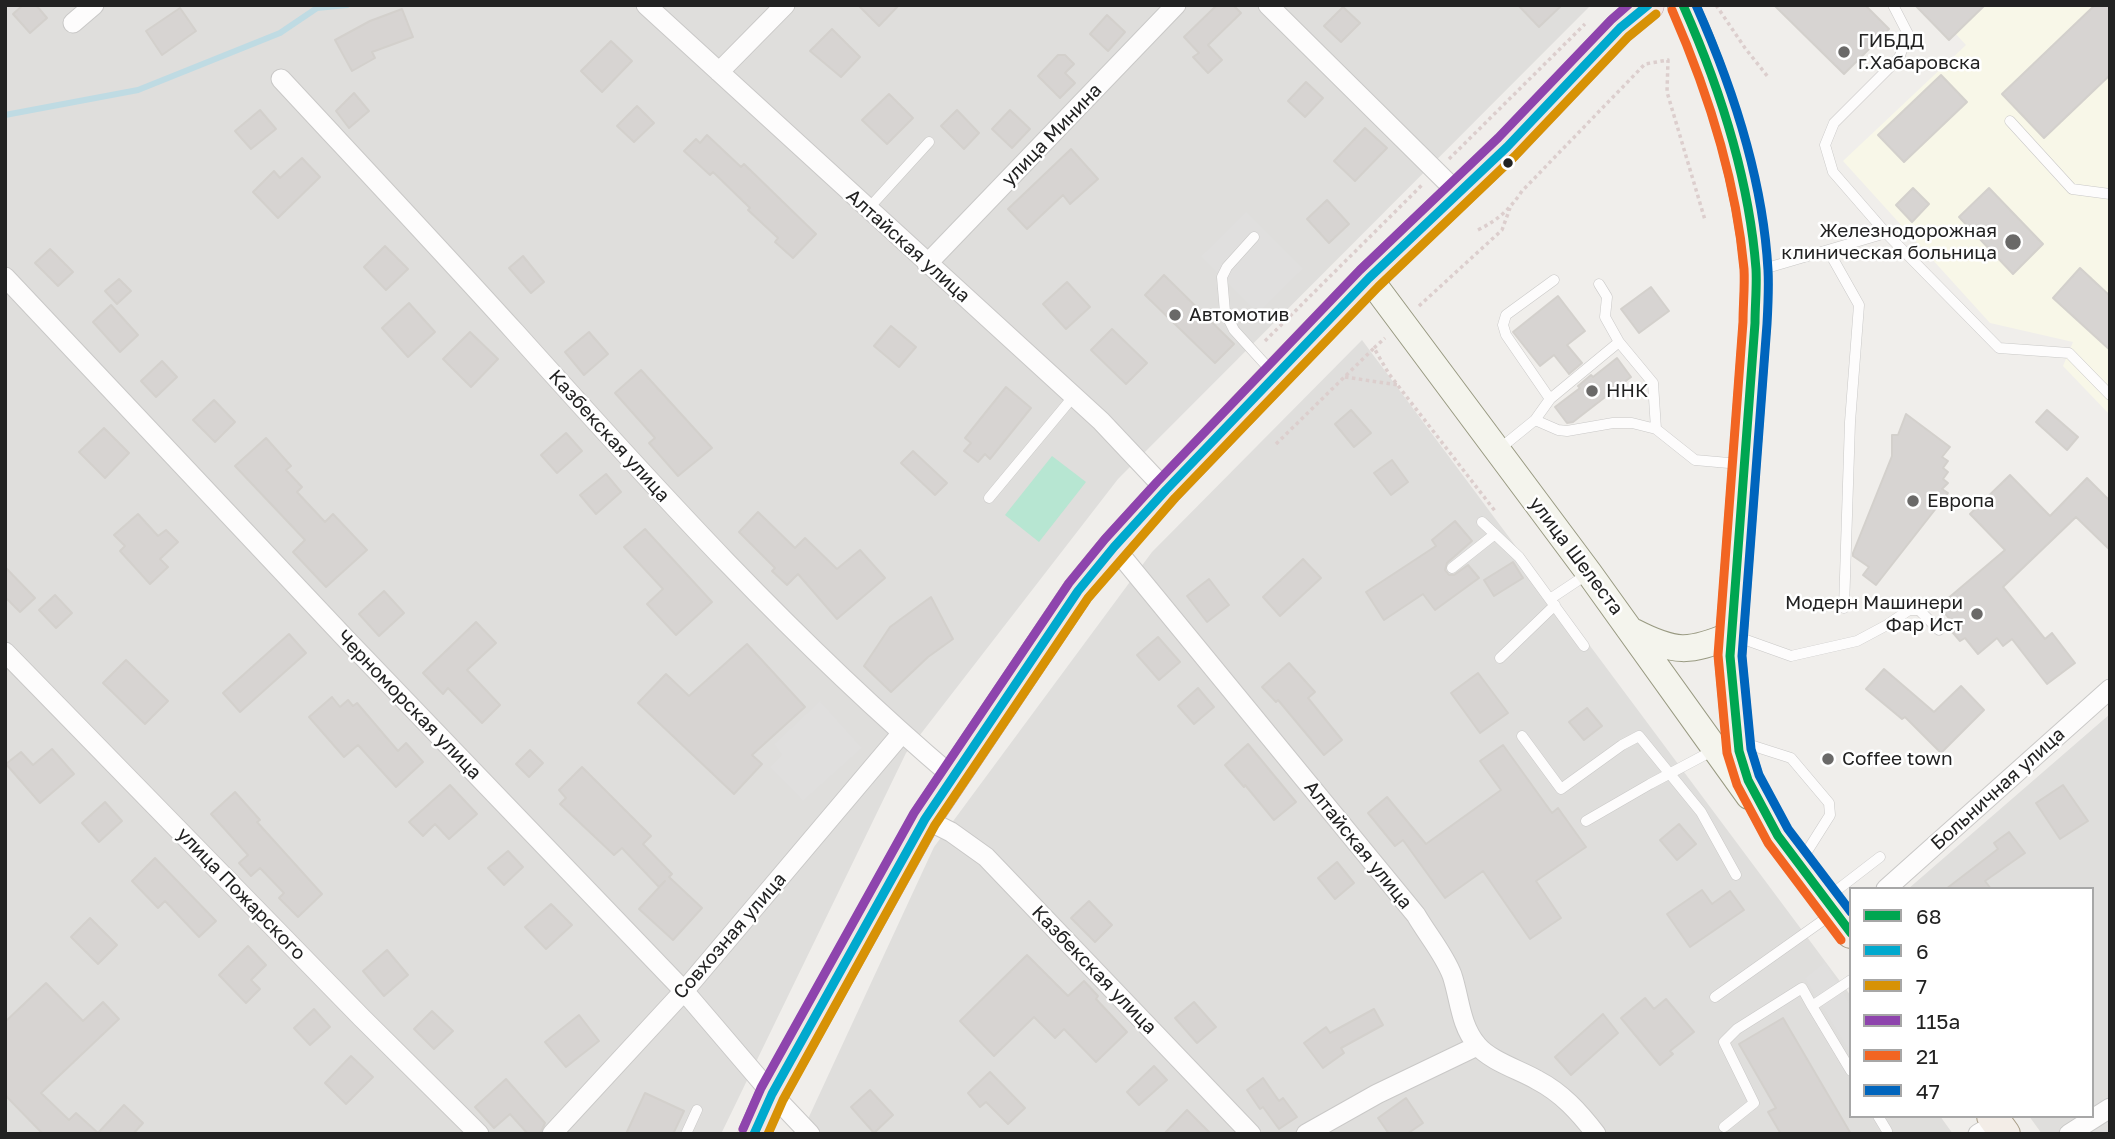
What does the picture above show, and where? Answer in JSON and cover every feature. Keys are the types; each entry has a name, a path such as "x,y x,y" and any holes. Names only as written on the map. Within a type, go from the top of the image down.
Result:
{"highway":[{"path":"754,1134 772,1094 925,820 1078,591 1166,490 1369,278 1507,146 1620,28 1648,5"}],"main road":[{"name":"улица Шелеста","path":"1683,5 1704,55 1730,136 1746,199 1756,271 1755,323 1731,635 1727,745"},
{"name":"улица Шелеста","path":"1369,278 1632,632 1727,745 1778,836 1841,918"},
{"path":"1632,632 1658,645 1678,650 1698,647 1731,635"}],"street":[{"path":"73,23 94,5"},
{"name":"Алтайская улица","path":"646,5 867,210 1101,421 1166,490"},
{"path":"719,72 785,5"},
{"name":"улица Минина","path":"927,264 1176,5"},
{"path":"1268,5 1457,192"},
{"name":"Казбекская улица","path":"281,79 738,576 902,733 953,777"},
{"name":"Черноморская улица","path":"5,277 346,639 684,991 810,1134"},
{"name":"Алтайская улица","path":"1114,547 1416,915 1451,974 1460,1013 1477,1046 1502,1063 1558,1093 1577,1109 1596,1134"},
{"name":"улица Пожарского","path":"5,652 479,1134"},
{"name":"Больничная улица","path":"1888,887 2110,689"},
{"name":"Совхозная улица","path":"552,1134 684,991 902,733"},
{"name":"Казбекская улица","path":"925,820 951,832 986,857 1251,1134"},
{"path":"1306,1134 1377,1094 1477,1046"},
{"path":"2069,1134 2110,1108"}],"lane":[{"path":"1894,5 1908,34 1899,58 1834,123 1825,145 1833,172 1886,233 1999,348 2069,353 2110,395"},
{"path":"2010,121 2072,189 2110,194"},
{"path":"867,210 929,142"},
{"path":"1756,271 1886,233"},
{"path":"1254,237 1227,267 1222,277 1225,312 1234,330 1275,376"},
{"path":"1828,250 1859,305 1850,422 1844,608"},
{"path":"1550,399 1506,335 1503,325 1506,315 1554,280"},
{"path":"1599,284 1607,297 1605,317 1619,342 1653,383 1656,429"},
{"path":"1498,451 1535,420 1550,399 1619,342"},
{"path":"989,498 1073,397"},
{"path":"1535,420 1567,431 1613,423 1632,423 1656,429 1695,460 1745,464"},
{"path":"1482,522 1519,557 1584,646"},
{"path":"1452,568 1495,534"},
{"path":"1500,658 1552,602 1589,573"},
{"path":"1731,635 1791,656 1857,641 1909,610 1920,610 1939,630"},
{"path":"1522,736 1561,789 1622,745 1639,736 1701,812 1737,875"},
{"path":"1586,821 1668,774 1727,745 1791,758 1829,803 1830,815 1799,865"},
{"path":"1861,887 1880,857"},
{"path":"1715,997 1841,918"},
{"path":"1812,1006 1849,981"},
{"path":"1724,1126 1754,1102 1724,1042 1738,1029 1802,988 1849,1067"},
{"path":"686,1134 697,1110"},
{"path":"1879,1118 1887,1130"}],"path":[{"path":"1716,5 1768,77"},
{"path":"1478,230 1495,221 1511,206 1522,191 1645,64 1668,60 1667,92 1705,220"},
{"path":"1276,444 1374,348 1502,230 1511,206"},
{"path":"1374,348 1387,371 1499,516"},
{"path":"1345,377 1398,385"}],"shaded area":[{"path":"5,5 1591,5 1118,479 906,753 721,1134 5,1134"},
{"name":"Железнодорожная клиническая больница","path":"1929,5 2110,5 2110,415 2063,366 2073,342 1990,323 1843,161 1966,45"},
{"path":"1246,212 1303,269 1258,313 1201,256"},
{"path":"1362,340 1849,993 1849,1118 1941,1118 1953,1134 801,1134 934,847 1152,552"},
{"path":"820,701 862,748 803,801 770,767 782,755 774,744"},
{"path":"2110,714 2110,1134 2042,1134 2030,1118 2094,1118 2094,887 1910,887"},
{"path":"1825,962 1849,1003 1849,1051 1805,978"}],"green space":[{"path":"1052,456 1086,482 1039,542 1005,515"}],"building":[{"path":"23,5 36,5 47,18 30,33 13,14"},
{"path":"858,5 899,5 879,26"},
{"path":"1217,5 1233,5 1241,13 1208,45 1222,60 1208,73 1193,57 1199,53 1184,37"},
{"path":"1518,5 1562,5 1539,27"},
{"name":"ГИБДД г.Хабаровска","path":"1774,5 1865,5 1889,29 1844,74"},
{"path":"1915,5 1985,5 1949,40"},
{"path":"2095,5 2110,5 2110,75 2044,138 2002,94"},
{"path":"1343,7 1360,23 1341,42 1324,26"},
{"path":"180,8 196,31 162,55 146,31"},
{"path":"402,9 413,37 372,52 375,58 352,71 335,40 370,21"},
{"path":"1107,15 1125,32 1108,51 1090,34"},
{"path":"832,29 860,57 841,77 810,51"},
{"path":"611,41 632,61 602,92 581,71"},
{"path":"1058,55 1065,55 1074,64 1065,73 1075,83 1060,98 1038,76"},
{"path":"1941,75 1967,102 1904,162 1878,135"},
{"path":"1306,82 1323,98 1305,117 1288,101"},
{"path":"354,93 369,111 349,128 336,111"},
{"path":"889,94 913,118 887,144 862,120"},
{"path":"637,106 654,123 634,142 617,126"},
{"path":"260,110 276,129 251,149 235,131"},
{"path":"957,110 979,133 964,149 941,126"},
{"path":"1010,110 1030,129 1012,148 992,129"},
{"path":"1365,128 1387,148 1355,181 1334,161"},
{"path":"707,135 741,167 744,164 816,234 793,258 775,242 778,238 748,210 750,208 713,172 710,175 684,151 696,139 700,143"},
{"path":"1071,149 1098,179 1070,204 1063,195 1027,229 1008,209"},
{"path":"302,158 320,177 278,218 253,192 274,171 280,178"},
{"path":"1913,188 1929,204 1912,222 1896,205"},
{"path":"1989,188 2043,244 2013,274 1959,217"},
{"path":"1327,200 1349,224 1329,243 1307,219"},
{"path":"385,246 408,269 386,290 364,267"},
{"path":"50,249 73,272 58,286 35,263"},
{"path":"523,256 544,282 531,293 509,268"},
{"path":"2080,268 2110,296 2110,350 2053,298"},
{"path":"1164,275 1234,344 1215,363 1145,295"},
{"path":"119,279 131,291 117,304 105,291"},
{"path":"1067,282 1090,307 1066,329 1043,304"},
{"path":"1651,287 1669,311 1639,333 1621,309"},
{"path":"1558,296 1585,331 1567,345 1582,363 1569,374 1554,355 1540,366 1513,332"},
{"path":"409,303 435,332 408,357 382,328"},
{"path":"111,305 138,335 120,352 93,322"},
{"path":"891,326 916,347 899,367 874,346"},
{"path":"1112,329 1147,363 1126,384 1091,350"},
{"path":"470,332 498,359 471,387 443,359"},
{"path":"589,332 608,354 584,375 565,352"},
{"path":"1617,358 1631,377 1573,422 1567,423 1555,407 1580,388 1578,386 1591,375 1593,377"},
{"path":"162,361 177,377 156,397 141,381"},
{"path":"641,370 712,448 678,476 649,443 655,438 615,393"},
{"path":"1006,387 1031,408 990,459 985,454 978,462 964,451 971,443 965,438"},
{"path":"214,400 235,422 215,442 193,420"},
{"path":"1351,410 1371,433 1354,447 1335,424"},
{"path":"2047,410 2078,437 2067,450 2036,422"},
{"name":"Европа","path":"1906,414 1950,447 1942,457 1948,461 1943,468 1948,472 1943,479 1948,483 1942,489 1948,493 1876,585 1863,575 1869,567 1853,556 1853,553 1892,456 1892,435 1898,435"},
{"path":"104,428 129,453 105,478 79,452"},
{"path":"566,433 582,451 557,473 541,455"},
{"path":"266,438 291,466 286,470 302,487 297,492 325,522 333,514 367,550 326,587 293,552 305,540 235,466"},
{"path":"913,451 947,483 935,495 901,463"},
{"path":"1392,460 1408,482 1391,495 1374,473"},
{"path":"606,474 621,492 596,514 580,495"},
{"path":"2010,475 2050,516 2087,478 2110,501 2110,550 2076,517 2003,587 2045,639 2052,633 2075,663 2047,684 2012,639 2003,646 1997,638 1978,654 1965,638 1960,641 1948,627 1953,623 1939,606 2005,550 1970,514"},
{"path":"758,512 795,548 805,538 837,569 860,550 885,578 837,619 798,574 787,585 772,571 775,568 739,532"},
{"path":"138,514 158,536 166,530 178,542 160,559 168,567 150,584 120,551 125,546 114,535"},
{"path":"1455,521 1472,541 1447,563 1445,570 1449,575 1454,575 1468,565 1479,578 1435,610 1423,594 1384,620 1366,592 1436,546 1432,540"},
{"path":"645,529 712,602 676,635 647,604 663,589 624,547"},
{"path":"1303,559 1321,578 1280,616 1263,597"},
{"path":"1513,562 1523,578 1494,596 1484,580"},
{"path":"5,567 35,598 20,612 5,597"},
{"path":"1209,579 1229,605 1207,622 1187,596"},
{"path":"384,591 404,613 379,636 359,614"},
{"path":"55,595 72,613 56,628 39,610"},
{"path":"931,597 953,639 928,657 891,692 864,666 890,627"},
{"path":"476,622 496,643 467,670 500,705 482,723 448,688 443,694 423,673"},
{"path":"289,634 306,653 240,712 223,693"},
{"path":"1158,637 1180,662 1159,680 1137,655"},
{"path":"747,644 805,707 752,755 762,764 734,794 638,703 666,674 689,696"},
{"path":"126,660 168,701 145,724 103,683"},
{"path":"1289,663 1315,692 1308,698 1342,740 1324,755 1278,700 1276,702 1262,687"},
{"path":"1884,669 1934,712 1961,686 1984,710 1941,753 1905,717 1902,719 1866,689"},
{"path":"1478,673 1508,713 1480,733 1451,693"},
{"path":"1198,688 1214,707 1194,724 1178,706"},
{"path":"332,697 340,707 348,700 353,706 357,703 398,751 406,743 423,762 396,787 358,745 344,757 309,717"},
{"path":"1587,708 1602,726 1584,740 1569,722"},
{"path":"1248,744 1296,802 1274,820 1225,765"},
{"path":"1503,745 1552,813 1558,808 1586,847 1536,881 1561,918 1530,939 1483,871 1445,898 1403,840 1395,846 1368,813 1387,797 1426,844 1501,790 1480,761"},
{"path":"52,749 74,774 40,803 6,764 21,752 33,765"},
{"path":"530,750 543,763 529,777 516,764"},
{"path":"582,767 651,836 643,844 672,874 669,877 702,908 673,940 639,909 665,881 659,887 622,848 614,855 560,804 566,798 559,790"},
{"path":"450,785 477,814 449,839 435,824 423,836 409,822"},
{"path":"2063,785 2088,821 2060,839 2036,803"},
{"path":"235,792 260,820 257,822 322,894 298,917 279,898 284,893 260,868 251,876 239,863 248,855 211,814"},
{"path":"105,802 122,821 99,842 82,823"},
{"path":"1679,824 1696,844 1677,860 1660,840"},
{"path":"2009,832 2025,853 1985,881 1990,887 1949,887 1998,849 1994,843"},
{"path":"508,851 523,867 504,885 488,868"},
{"path":"155,858 216,921 199,937 165,901 158,908 132,881"},
{"path":"1337,862 1354,883 1335,899 1318,878"},
{"path":"1702,890 1712,904 1730,891 1744,910 1690,947 1667,914"},
{"path":"1089,901 1112,925 1095,942 1071,918"},
{"path":"551,904 572,925 546,949 525,927"},
{"path":"90,918 117,945 98,964 71,937"},
{"path":"248,946 266,965 251,980 260,989 246,1003 219,975"},
{"path":"387,950 408,975 384,996 363,971"},
{"path":"1027,955 1068,996 1084,981 1098,996 1096,999 1127,1032 1096,1062 1064,1029 1055,1038 1034,1017 994,1056 960,1021"},
{"path":"46,983 83,1021 103,1002 119,1019 41,1093 69,1120 76,1113 98,1133 124,1105 143,1123 133,1134 43,1134 5,1095 5,1022"},
{"path":"1645,998 1654,1009 1666,999 1694,1032 1670,1051 1673,1054 1660,1065 1621,1018"},
{"path":"1194,1002 1216,1027 1197,1043 1175,1018"},
{"path":"314,1009 330,1027 310,1045 294,1028"},
{"path":"1374,1009 1383,1025 1341,1048 1344,1053 1323,1068 1304,1043 1326,1027 1330,1033"},
{"path":"432,1011 453,1031 434,1049 414,1029"},
{"path":"1603,1014 1618,1033 1571,1075 1555,1057"},
{"path":"579,1015 599,1041 566,1067 545,1042"},
{"path":"1783,1018 1851,1134 1781,1134 1768,1112 1776,1108 1739,1044"},
{"path":"351,1056 373,1077 346,1104 325,1083"},
{"path":"1154,1066 1167,1080 1139,1105 1127,1092"},
{"path":"990,1072 1025,1108 1008,1124 986,1102 980,1107 968,1093"},
{"path":"1263,1078 1279,1101 1283,1098 1297,1117 1279,1129 1247,1090"},
{"path":"506,1079 545,1123 540,1134 528,1134 510,1114 494,1128 475,1107"},
{"path":"870,1090 893,1115 874,1133 851,1107"},
{"path":"645,1093 684,1111 673,1134 626,1134"},
{"path":"1406,1098 1423,1123 1407,1134 1389,1134 1378,1118"},
{"path":"1187,1110 1211,1134 1164,1134"}],"waterway":[{"path":"5,115 138,90 280,33 317,8 347,5"}],"transit line":[{"name":"115а","path":"743,1129 761,1088 914,813 1069,583 1157,482 1360,270 1498,138 1628,5"},
{"name":"6","path":"754,1134 772,1094 925,819 1078,591 1166,490 1369,278 1507,147 1620,28 1648,5"},
{"name":"68","path":"1683,5 1709,68 1731,134 1747,201 1756,269 1755,323 1730,656 1739,751 1748,780 1778,836 1849,930"},
{"name":"47","path":"1696,5 1710,36 1744,134 1760,202 1768,270 1767,324 1742,656 1751,749 1759,775 1788,829 1849,909"},
{"name":"21","path":"1672,10 1697,72 1718,136 1734,202 1744,269 1743,322 1718,655 1727,753 1737,785 1768,843 1841,940"},
{"name":"7","path":"768,1134 783,1100 935,825 1088,598 1175,498 1378,287 1515,156 1628,37 1656,14"}],"place":[{"name":"ГИБДД г.Хабаровска","path":"1844,52"},
{"name":"Железнодорожная клиническая больница","path":"2013,242"},
{"name":"Автомотив","path":"1175,315"},
{"name":"ННК","path":"1592,391"},
{"name":"Европа","path":"1913,501"},
{"name":"Модерн Машинери Фар Ист","path":"1977,614"},
{"name":"Coffee town","path":"1828,759"}]}
